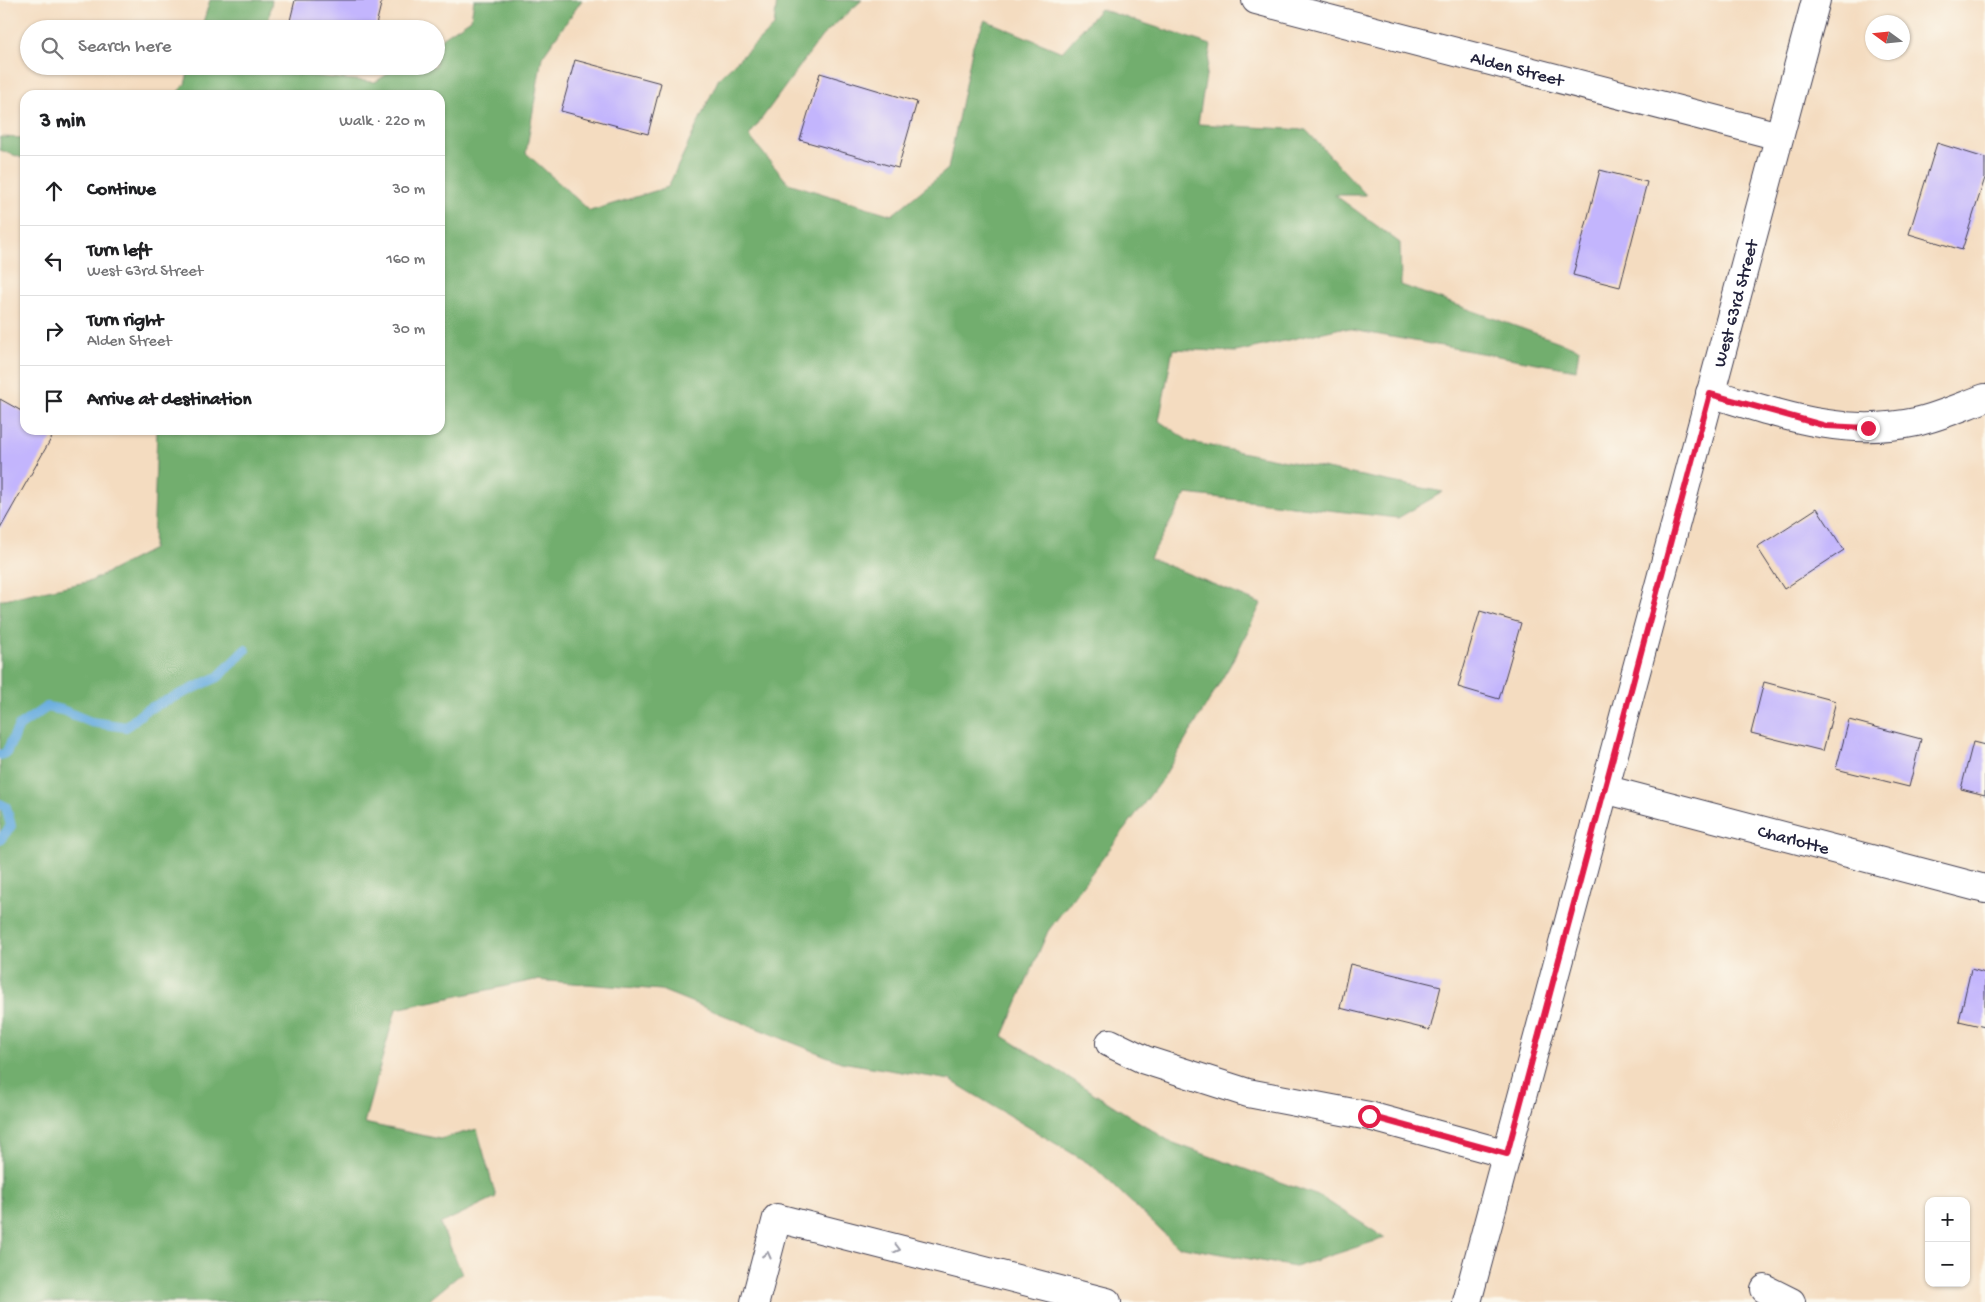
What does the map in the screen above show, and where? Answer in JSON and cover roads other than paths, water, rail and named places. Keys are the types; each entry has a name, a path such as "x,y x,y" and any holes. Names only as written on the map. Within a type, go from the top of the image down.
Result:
{"street":[{"name":"Alden Street","path":"1256,0 1779,136"},
{"name":"West 63rd Street","path":"1467,1302 1816,0"},
{"path":"1710,394 1826,426 1868,428 1916,422 1985,398"},
{"name":"Charlotte","path":"1604,789 1985,889"},
{"path":"1110,1043 1145,1060 1248,1093 1369,1116 1507,1154"},
{"path":"755,1302 777,1218 1107,1302"},
{"path":"1766,1289 1791,1302"}],"waterway":[{"path":"0,755 6,753 19,726 47,707 62,710 91,722 126,727 146,710 218,677 245,650"},
{"path":"0,804 6,807 11,826 0,840"}]}
